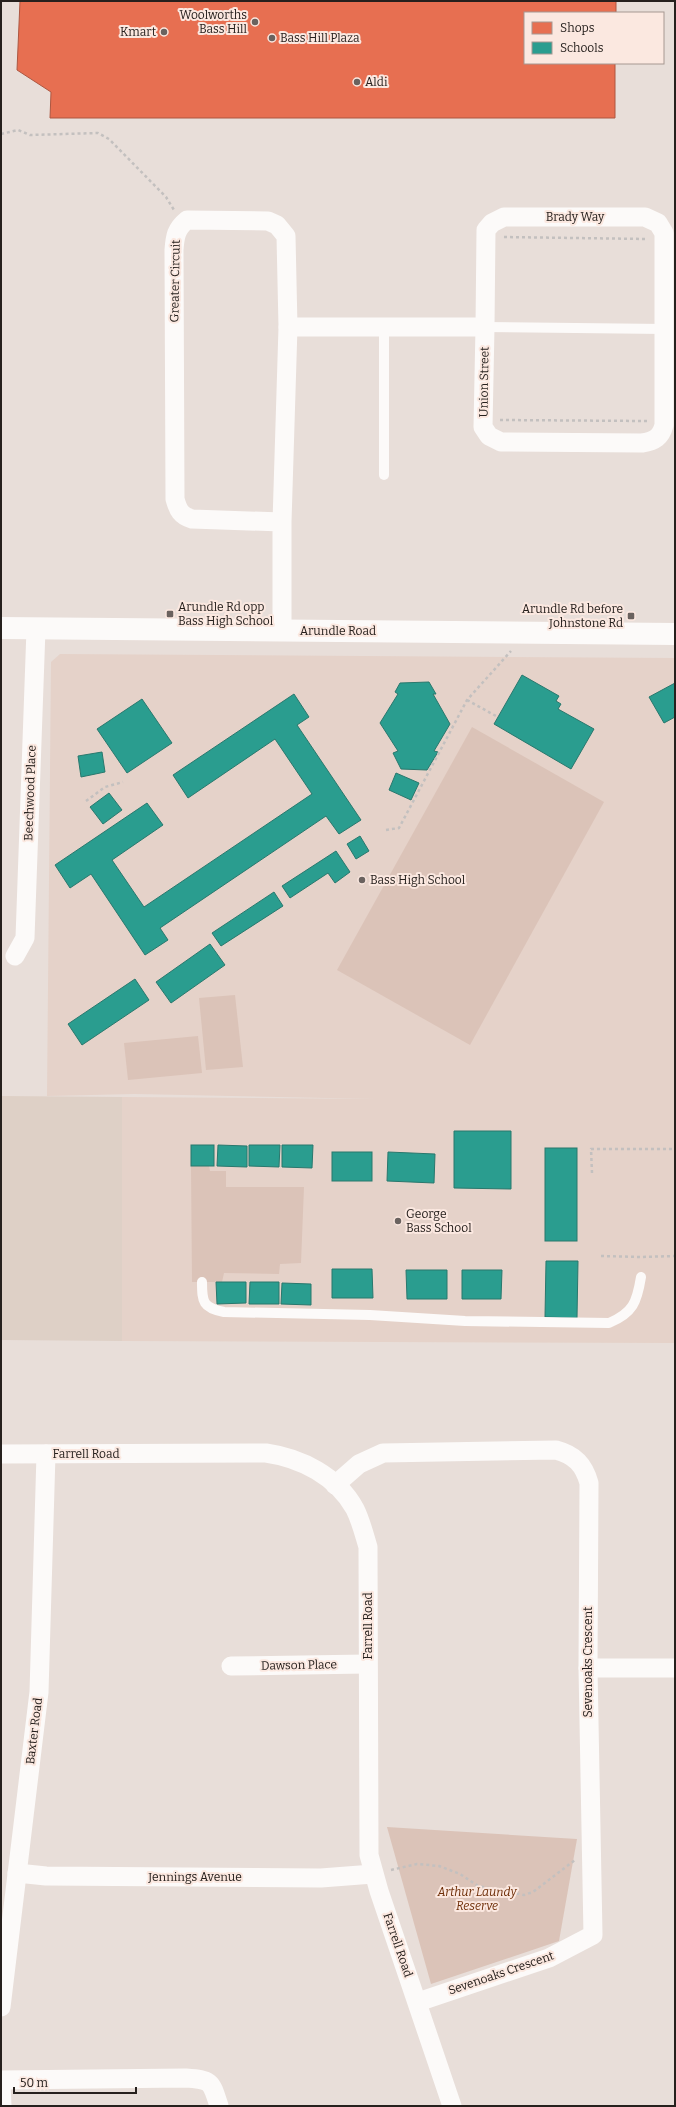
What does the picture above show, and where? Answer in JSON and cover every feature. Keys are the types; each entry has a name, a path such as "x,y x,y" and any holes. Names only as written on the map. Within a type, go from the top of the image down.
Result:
{"street":[{"name":"Brady Way","path":"484,328 486,230 492,223 504,217 645,217 658,222 664,233 670,330"},
{"name":"Greater Circuit","path":"282,522 192,519 183,516 174,499 174,250 175,236 178,227 187,220 268,221 277,225 286,236 288,327 282,522 282,631"},
{"path":"288,327 484,328"},
{"name":"Union Street","path":"484,328 483,427 488,436 501,442 634,443 653,441 661,434 664,421 670,330"},
{"name":"Arundle Road","path":"1,628 675,634"},
{"name":"Beechwood Place","path":"15,956 25,938 36,629"},
{"name":"Sevenoaks Crescent","path":"334,1485 367,1459 388,1452 556,1450 571,1456 584,1468 590,1483 588,1668 593,1934 549,1958 418,2002"},
{"name":"Farrell Road","path":"1,1454 266,1453 299,1461 324,1475 354,1508 368,1547 368,1837 373,1874 418,2002 452,2106"},
{"name":"Baxter Road","path":"1,2007 39,1692 46,1454"},
{"name":"Dawson Place","path":"231,1666 367,1664"},
{"path":"588,1668 675,1668"},
{"name":"Jennings Avenue","path":"17,1873 46,1876 321,1878 373,1874"},
{"path":"1,2080 186,2078 205,2080 212,2086 219,2106"},
{"path":"1,2084 2,2106"}],"lane":[{"path":"384,327 384,475"},
{"path":"484,328 670,330"},
{"path":"202,1282 202,1296 205,1305 213,1310 224,1312 370,1315 465,1321 609,1323 622,1318 632,1310 641,1277"}],"path":[{"path":"1,134 18,130 30,135 98,133 109,139 166,198 182,224"},
{"path":"486,237 664,239"},
{"path":"483,420 664,421"},
{"path":"386,830 398,828 467,700 528,632"},
{"path":"467,700 496,716"},
{"path":"86,801 105,787 123,782"},
{"path":"592,1173 591,1149 675,1149"},
{"path":"601,1256 675,1256"},
{"path":"373,1874 418,1864 438,1866 460,1874 478,1886 524,1895 533,1892 591,1849"}],"shaded area":[{"name":"Bass High School","path":"60,654 675,658 675,1343 122,1341 122,1097 377,1099 135,1094 47,1096 51,662"},
{"path":"1,1096 122,1097 122,1341 1,1340"}],"green space":[{"path":"472,727 604,802 470,1045 337,970"},
{"path":"235,995 243,1067 206,1070 199,998"},
{"path":"198,1036 202,1073 128,1080 124,1043"},
{"path":"191,1166 209,1166 210,1171 226,1171 226,1187 304,1187 301,1263 280,1264 279,1274 224,1273 222,1282 192,1282"},
{"name":"Arthur Laundy Reserve","path":"387,1827 577,1839 559,1941 431,1984"}],"building: Shops":[{"name":"Bass Hill Plaza","path":"20,1 616,1 616,12 524,12 524,64 615,64 615,118 50,118 51,92 17,70"}],"building: Schools":[{"path":"522,675 559,696 556,701 561,704 558,709 594,729 571,769 494,724"},
{"path":"429,682 436,694 433,694 450,724 434,751 438,752 427,770 401,769 393,753 398,751 380,723 398,694 395,692 400,683"},
{"path":"675,683 675,717 664,723 649,697"},
{"path":"294,694 309,717 297,725 361,820 339,834 326,816 160,928 168,940 145,955 91,874 70,888 55,865 147,803 163,825 112,860 144,907 312,794 275,739 188,798 173,775"},
{"path":"142,699 172,743 127,773 97,729"},
{"path":"102,752 105,772 81,777 78,756"},
{"path":"396,773 419,783 411,800 389,790"},
{"path":"109,793 122,810 103,824 90,807"},
{"path":"360,836 369,851 356,859 347,844"},
{"path":"336,851 350,872 335,883 328,873 290,898 282,886"},
{"path":"274,892 283,906 221,946 212,933"},
{"path":"210,944 225,965 171,1003 156,982"},
{"path":"135,979 149,1000 82,1045 68,1024"},
{"path":"454,1131 511,1131 511,1189 454,1188"},
{"path":"191,1145 214,1145 214,1166 191,1166"},
{"path":"218,1145 247,1146 247,1167 217,1166"},
{"path":"249,1145 280,1145 279,1167 249,1166"},
{"path":"282,1145 313,1145 312,1168 282,1167"},
{"path":"545,1148 577,1148 577,1241 545,1241"},
{"path":"332,1152 372,1152 372,1181 332,1181"},
{"path":"388,1152 435,1154 434,1183 387,1181"},
{"path":"546,1261 578,1261 577,1318 545,1317"},
{"path":"332,1269 372,1269 373,1298 332,1298"},
{"path":"406,1270 447,1270 447,1299 407,1299"},
{"path":"462,1270 502,1270 501,1299 462,1299"},
{"path":"216,1282 246,1282 246,1303 217,1304"},
{"path":"250,1282 279,1282 279,1304 249,1304"},
{"path":"282,1283 311,1284 311,1305 281,1304"}],"place":[{"name":"Woolworths Bass Hill","path":"255,22"},
{"name":"Kmart","path":"164,32"},
{"name":"Bass Hill Plaza","path":"272,38"},
{"name":"Aldi","path":"357,82"},
{"name":"Arundle Rd opp Bass High School","path":"170,614"},
{"name":"Arundle Rd before Johnstone Rd","path":"631,616"},
{"name":"Bass High School","path":"362,880"},
{"name":"George Bass School","path":"398,1221"}]}
